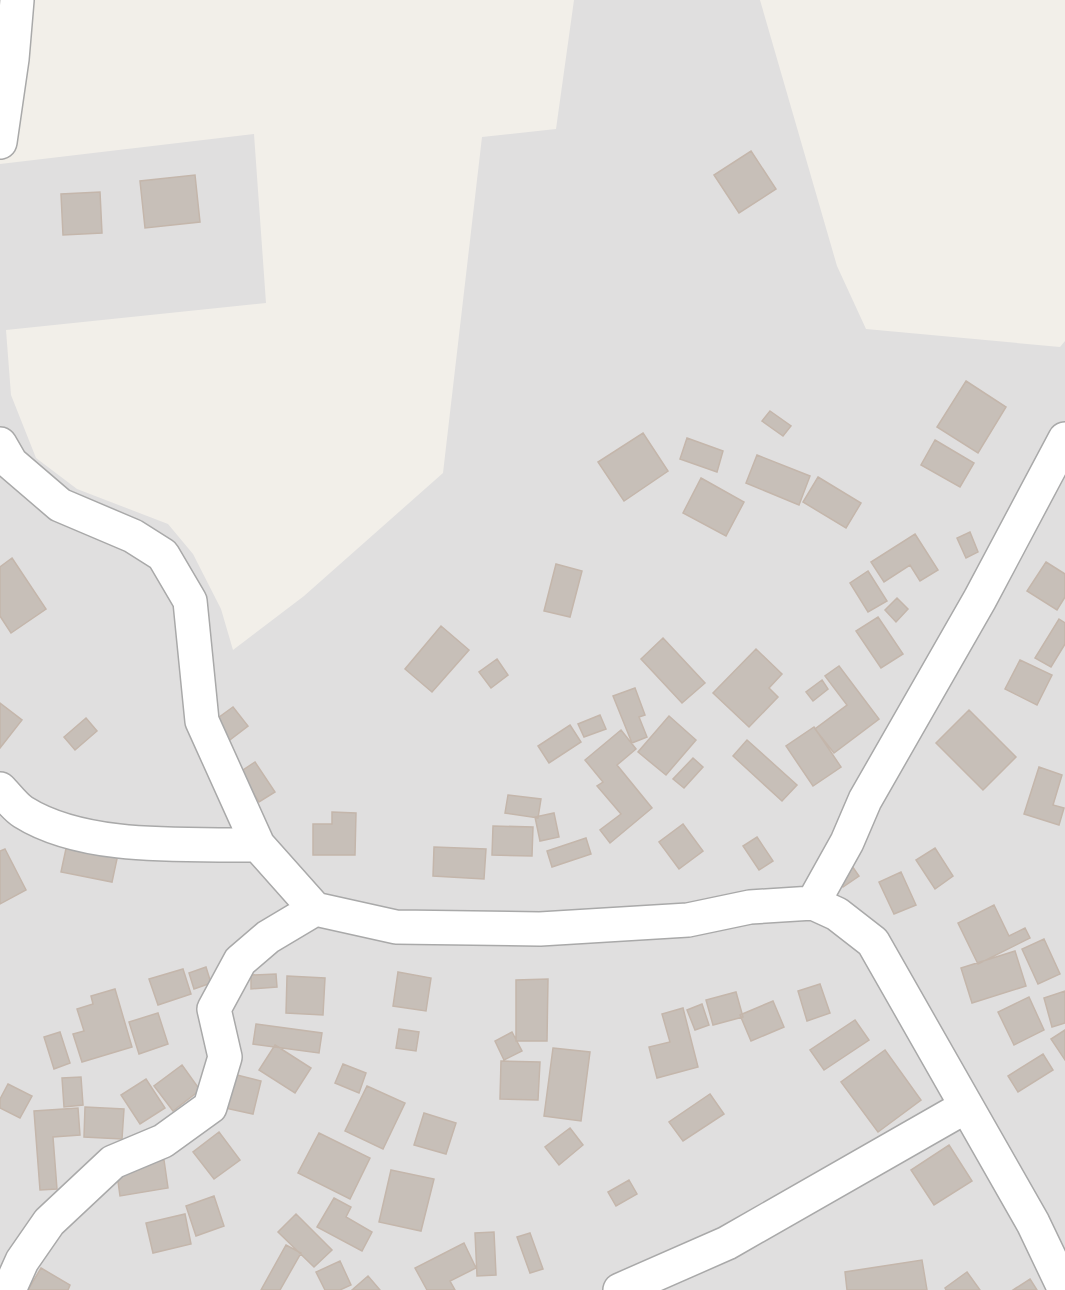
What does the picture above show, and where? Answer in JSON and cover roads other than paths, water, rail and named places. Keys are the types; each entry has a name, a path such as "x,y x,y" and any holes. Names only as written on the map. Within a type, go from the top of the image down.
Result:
{"street":[{"path":"0,142 12,59 16,0"},
{"path":"813,903 847,842 865,800 980,599 1065,439"},
{"path":"0,444 11,463 60,505 133,536 163,555 190,601 202,721 258,845 315,909 396,927 540,929 688,920 750,907 813,903 837,914 873,942 1033,1223 1065,1290"},
{"path":"0,789 22,812 82,837 177,844 258,845"},
{"path":"9,1290 22,1261 49,1222 113,1162 163,1141 210,1107 225,1058 214,1009 240,961 268,938 315,909"},
{"path":"620,1290 727,1243 965,1107"}]}
